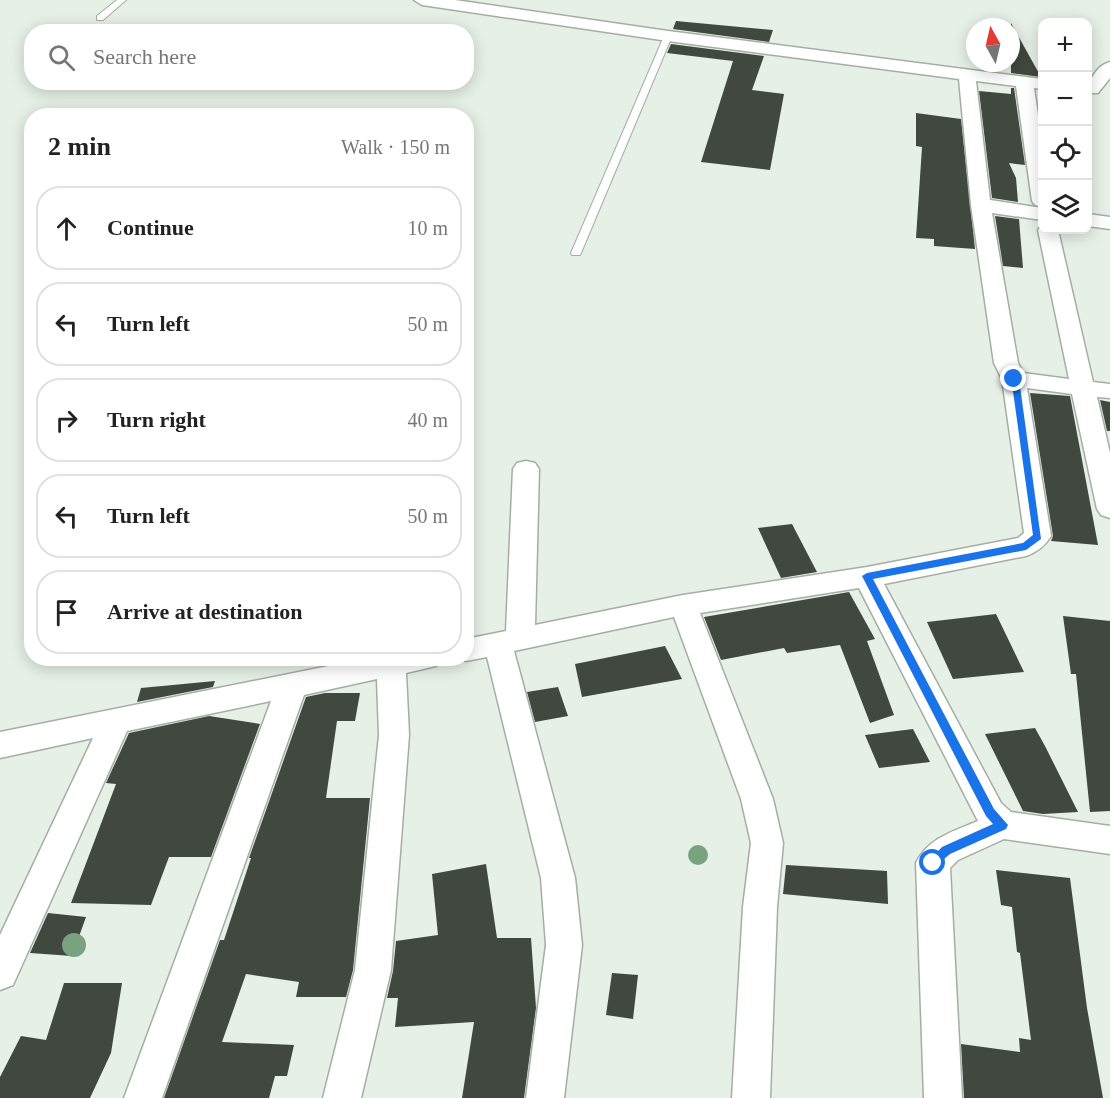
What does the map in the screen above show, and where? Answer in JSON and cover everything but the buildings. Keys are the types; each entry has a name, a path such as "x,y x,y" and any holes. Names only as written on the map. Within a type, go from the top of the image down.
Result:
{"street":[{"path":"422,0 668,36 1033,82 1040,180"},
{"path":"1092,87 1110,67"},
{"path":"474,648 683,605 867,576 1026,546 1038,536 1014,379 1006,363 981,205 967,74"},
{"path":"1092,89 1110,91"},
{"path":"981,205 1038,213"},
{"path":"1092,221 1110,224"},
{"path":"1049,234 1110,509"},
{"path":"1014,379 1110,391"},
{"path":"526,469 509,641 558,878 564,945 545,1098"},
{"path":"867,576 990,813 1002,825"},
{"path":"683,605 757,799 767,843 760,907 751,1098"},
{"path":"0,746 391,666 394,735 373,970 342,1098"},
{"path":"142,1098 292,686"},
{"path":"0,973 116,722"},
{"path":"943,1098 933,863 946,850 1002,825 1110,840"}],"lane":[{"path":"100,18 122,0"},
{"path":"576,253 668,36"}],"route":[{"path":"933,863 946,850 1002,825 990,813 867,576 1026,546 1038,536 1014,379"}]}
